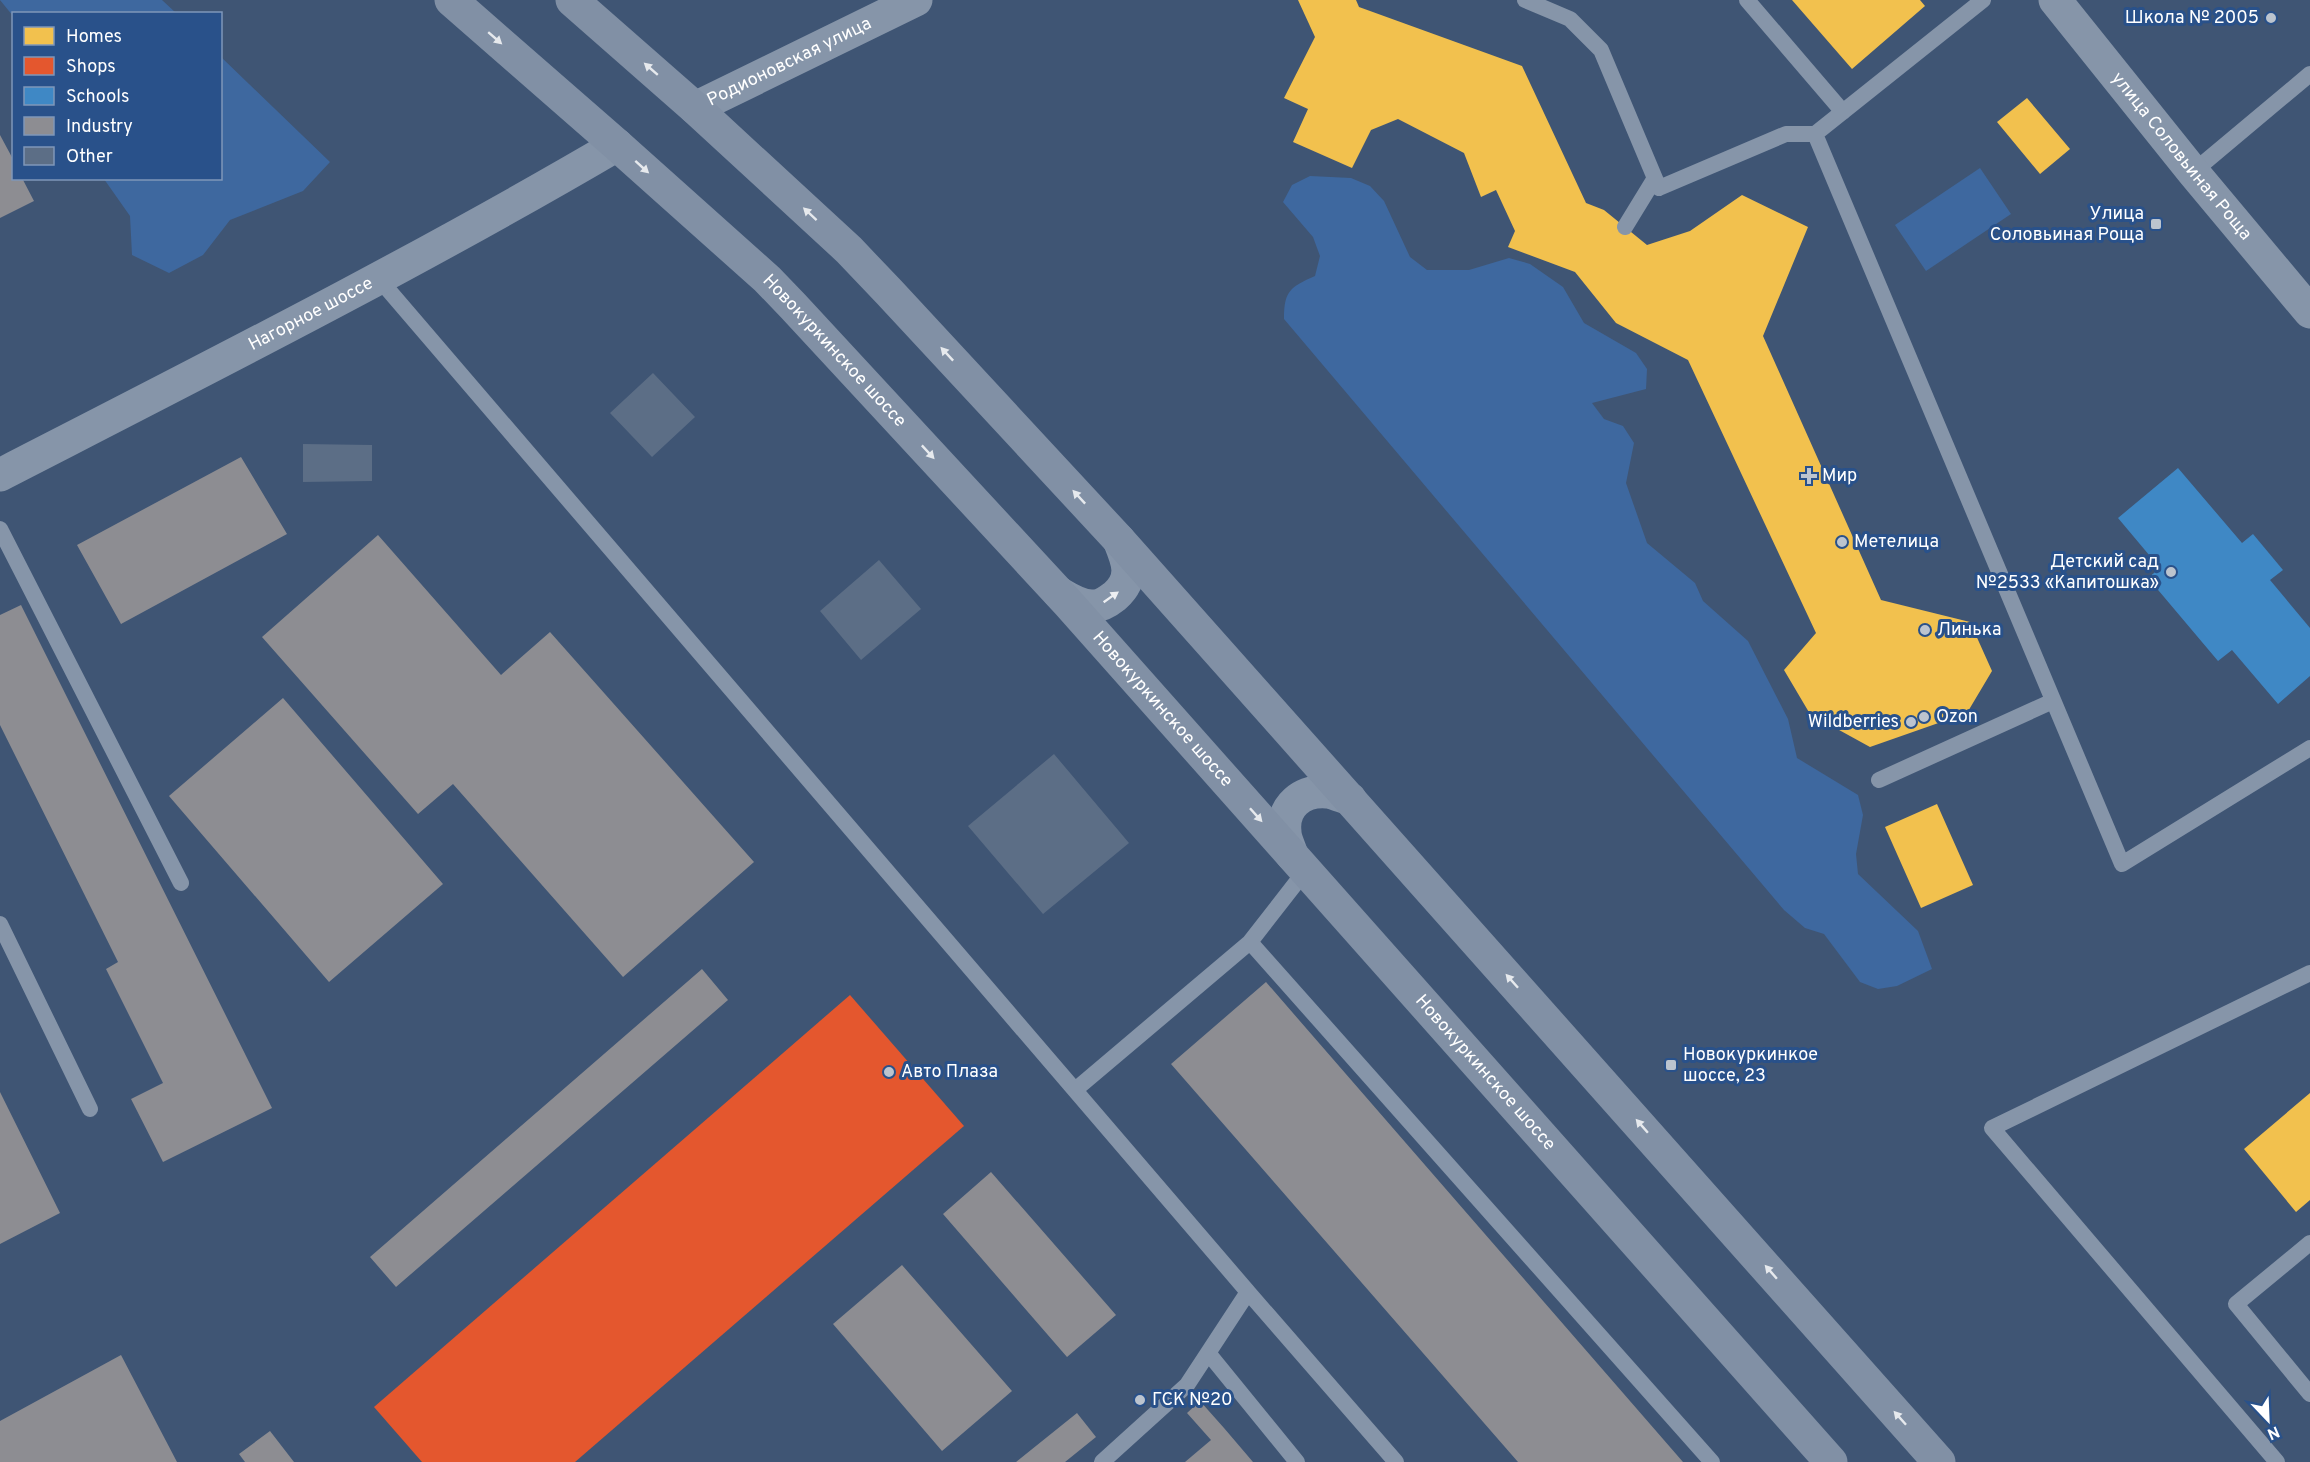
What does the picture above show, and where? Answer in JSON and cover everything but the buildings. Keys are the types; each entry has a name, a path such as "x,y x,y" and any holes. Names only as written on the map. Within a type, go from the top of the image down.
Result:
{"main road":[{"name":"Новокуркинское шоссе","path":"450,0 617,145 767,279 793,306 1059,593 1831,1462"},
{"path":"572,0 695,108 849,250 1119,540 1939,1462"}],"street":[{"name":"Родионовская улица","path":"695,108 916,0"},
{"name":"улица Соловьиная Роща","path":"2055,0 2193,172 2310,312"},
{"name":"Нагорное шоссе","path":"0,475 379,279 506,210 617,145"},
{"path":"1059,593 1078,603 1095,607 1110,600 1123,588 1128,576 1126,559 1119,540"},
{"path":"1299,863 1285,832 1286,815 1295,801 1308,793 1328,792 1350,799"}],"lane":[{"path":"1525,0 1570,19 1601,50 1659,188 1786,134 1815,134 1983,0"},
{"path":"1747,0 1843,112"},
{"path":"2193,172 2310,74"},
{"path":"1815,134 2122,864 2310,748"},
{"path":"1624,227 1655,178"},
{"path":"379,279 1396,1462"},
{"path":"0,529 181,883"},
{"path":"1879,780 2054,701"},
{"path":"1075,1090 1250,942 1299,863"},
{"path":"0,924 90,1109"},
{"path":"1250,942 1712,1462"},
{"path":"2277,1462 1992,1128 2310,973"},
{"path":"2310,1243 2235,1304 2310,1394"},
{"path":"1102,1462 1187,1385 1248,1292"},
{"path":"1209,1354 1297,1462"}],"shaded area":[{"path":"0,0 162,0 175,12 12,12 12,15"},
{"path":"222,58 330,162 303,191 230,220 203,255 169,273 132,255 130,216 105,180 222,180"},
{"path":"1980,168 2011,214 1926,271 1895,225"},
{"path":"1310,176 1351,178 1370,186 1384,201 1410,257 1427,270 1469,270 1509,258 1530,264 1563,287 1584,323 1636,353 1647,369 1646,389 1592,403 1604,419 1623,426 1634,443 1626,483 1647,543 1695,583 1703,601 1748,641 1788,719 1797,758 1858,795 1863,815 1856,854 1858,874 1918,931 1932,969 1897,986 1878,989 1860,982 1824,934 1805,928 1784,910 1284,319 1287,296 1294,287 1315,276 1320,256 1313,237 1283,202 1292,185"}],"place":[{"name":"Школа № 2005","path":"2271,18"},
{"name":"Улица Соловьиная Роща","path":"2156,224"},
{"name":"Мир","path":"1809,476"},
{"name":"Метелица","path":"1842,542"},
{"name":"Детский сад №2533 «Капитошка»","path":"2171,572"},
{"name":"Линька","path":"1925,630"},
{"name":"Ozon","path":"1924,717"},
{"name":"Wildberries","path":"1911,722"},
{"name":"Новокуркинкое шоссе, 23","path":"1671,1065"},
{"name":"Авто Плаза","path":"889,1072"},
{"name":"ГСК №20","path":"1140,1400"}]}
